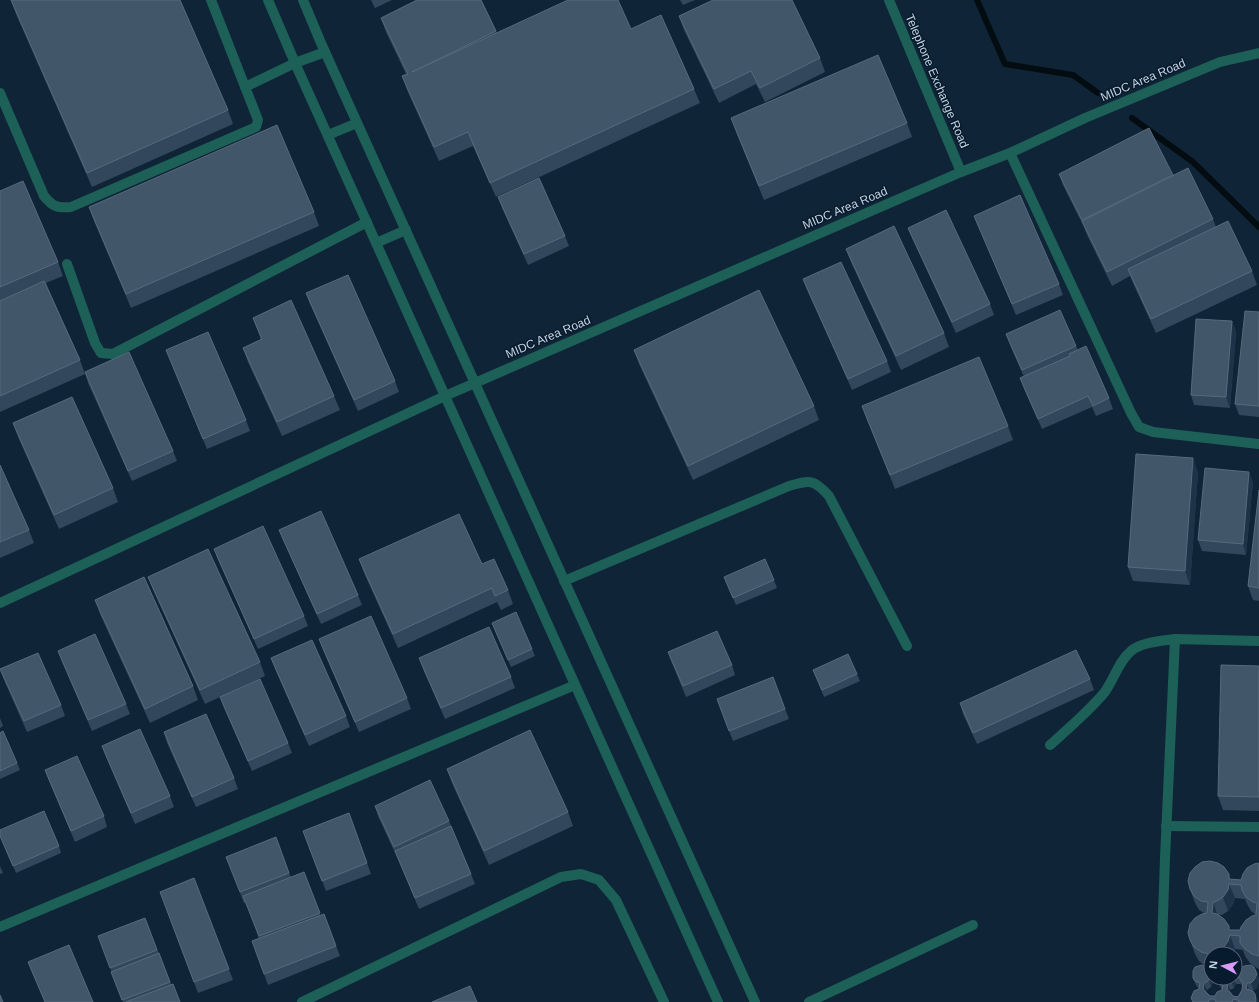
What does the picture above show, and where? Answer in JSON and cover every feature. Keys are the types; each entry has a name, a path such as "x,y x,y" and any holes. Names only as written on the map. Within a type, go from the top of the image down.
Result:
{"street":[{"path":"0,93 44,196 51,204 60,208 71,207 256,127 258,120 211,0"},
{"path":"268,0 295,64 718,1002"},
{"path":"303,0 325,52 754,1002"},
{"name":"Telephone Exchange Road","path":"889,0 961,172"},
{"path":"245,87 325,52"},
{"name":"MIDC Area Road","path":"0,603 445,396 961,172 1010,153 1085,118 1220,62 1259,53"},
{"path":"328,135 357,123"},
{"path":"1010,153 1131,414 1139,427 1153,432 1259,444"},
{"path":"67,264 95,343 101,353 113,354 367,222"},
{"path":"376,243 406,230"},
{"path":"564,581 789,486 806,482 819,485 829,496 907,646"},
{"path":"1160,1002 1166,826 1175,639"},
{"path":"1050,745 1092,706 1105,691 1124,658 1131,650 1141,645 1175,639 1259,641"},
{"path":"0,928 575,685"},
{"path":"1166,826 1259,827"},
{"path":"302,1002 561,877 581,874 599,880 616,900 664,1002"},
{"path":"809,1002 973,925"}],"building":[{"path":"11,0 180,0 228,110 87,173"},
{"path":"417,0 481,0 496,31 412,72 568,0 618,0 631,29 661,15 694,89 490,183 468,132 434,147 402,76 408,74 381,18"},
{"path":"713,0 792,0 820,58 760,88 751,71 714,89 679,16"},
{"path":"878,55 907,123 759,186 731,118"},
{"path":"277,125 314,212 126,294 89,207"},
{"path":"1149,128 1173,175 1082,220 1059,174"},
{"path":"1188,168 1213,219 1107,272 1082,221"},
{"path":"539,178 565,236 524,254 498,197"},
{"path":"23,181 58,262 0,287 0,191"},
{"path":"1020,195 1059,284 1012,304 974,216"},
{"path":"946,210 990,304 952,322 908,228"},
{"path":"1228,221 1252,271 1151,319 1128,269"},
{"path":"894,226 944,333 896,356 846,249"},
{"path":"841,262 887,361 848,379 803,279"},
{"path":"348,275 395,381 354,400 306,293"},
{"path":"44,281 80,360 0,396 0,301"},
{"path":"759,290 814,406 688,466 634,350"},
{"path":"291,300 334,396 277,422 243,348 262,339 253,318"},
{"path":"1060,310 1076,346 1022,370 1006,334"},
{"path":"1245,311 1259,312 1259,406 1235,404"},
{"path":"1196,319 1232,321 1226,397 1191,395"},
{"path":"208,332 246,420 203,439 166,350"},
{"path":"1086,346 1109,398 1093,406 1088,396 1038,419 1020,378 1070,356 1069,354"},
{"path":"129,352 173,451 128,471 85,372"},
{"path":"979,357 1008,426 890,475 862,406"},
{"path":"72,397 113,488 54,515 13,423"},
{"path":"1136,454 1193,458 1185,571 1128,567"},
{"path":"0,465 29,530 0,542"},
{"path":"1205,468 1249,472 1243,544 1198,540"},
{"path":"1259,490 1259,588 1248,586"},
{"path":"321,511 358,595 317,614 279,530"},
{"path":"459,514 482,564 494,559 508,590 495,596 492,588 393,634 359,559"},
{"path":"263,526 304,616 254,639 214,549"},
{"path":"208,549 260,662 200,690 148,577"},
{"path":"765,559 774,580 733,598 724,577"},
{"path":"144,577 193,686 145,709 95,600"},
{"path":"516,612 532,649 508,660 492,623"},
{"path":"371,616 407,698 355,722 319,639"},
{"path":"489,627 511,677 441,708 419,658"},
{"path":"717,631 732,665 683,686 668,652"},
{"path":"95,634 126,704 88,720 58,651"},
{"path":"312,640 346,716 305,735 271,658"},
{"path":"1076,650 1090,679 973,733 960,703"},
{"path":"38,653 61,705 24,721 0,669"},
{"path":"848,654 857,674 822,690 813,670"},
{"path":"1221,665 1259,666 1259,797 1218,796"},
{"path":"773,677 785,709 729,731 717,699"},
{"path":"260,679 288,743 248,761 220,697"},
{"path":"206,714 234,778 192,797 164,732"},
{"path":"140,729 170,796 131,813 102,746"},
{"path":"530,730 568,812 484,851 447,769"},
{"path":"3,731 17,763 0,771 0,733"},
{"path":"77,756 104,816 71,831 45,770"},
{"path":"430,780 449,821 394,847 375,806"},
{"path":"44,811 59,846 13,866 0,836 0,830"},
{"path":"349,813 367,863 322,881 303,831"},
{"path":"451,826 471,874 415,898 395,851"},
{"path":"276,837 289,873 240,892 226,857"},
{"path":"1210,861 1218,863 1224,867 1229,874 1229,879 1241,880 1247,868 1259,863 1259,956 1252,954 1245,949 1240,943 1240,936 1230,935 1224,946 1203,946 1203,952 1194,947 1188,933 1190,924 1195,918 1207,913 1208,902 1201,901 1194,896 1190,889 1188,881 1190,873 1202,862","holes":["1229,884 1241,885 1246,897 1257,903 1256,915 1246,920 1240,930 1229,930 1229,926 1224,919 1217,914 1212,913 1213,902 1223,897 1228,890"]},
{"path":"304,872 320,913 259,936 243,896"},
{"path":"194,878 229,969 194,982 160,892"},
{"path":"324,914 336,946 264,974 252,941"},
{"path":"145,918 157,950 110,968 98,936"},
{"path":"69,945 93,1002 45,1002 28,962"},
{"path":"159,953 170,982 122,1000 111,972"},
{"path":"1203,965 1203,989 1210,996 1215,996 1217,992 1222,990 1223,986 1228,986 1227,990 1233,996 1238,997 1243,986 1243,967 1251,965 1254,967 1257,974 1251,983 1247,983 1246,989 1253,991 1256,1001 1239,1002 1238,1000 1233,999 1232,1002 1216,1002 1215,999 1210,999 1208,1002 1193,1002 1191,998 1194,991 1199,989 1200,983 1195,981 1193,978 1193,971 1195,967"},
{"path":"173,984 180,1002 126,1002"},
{"path":"470,986 477,1002 432,1002"},
{"path":"0,995 3,1002 0,1002"}],"waterway":[{"path":"977,0 1005,64 1073,75 1098,93"},
{"path":"1132,118 1193,162 1259,227"}]}
